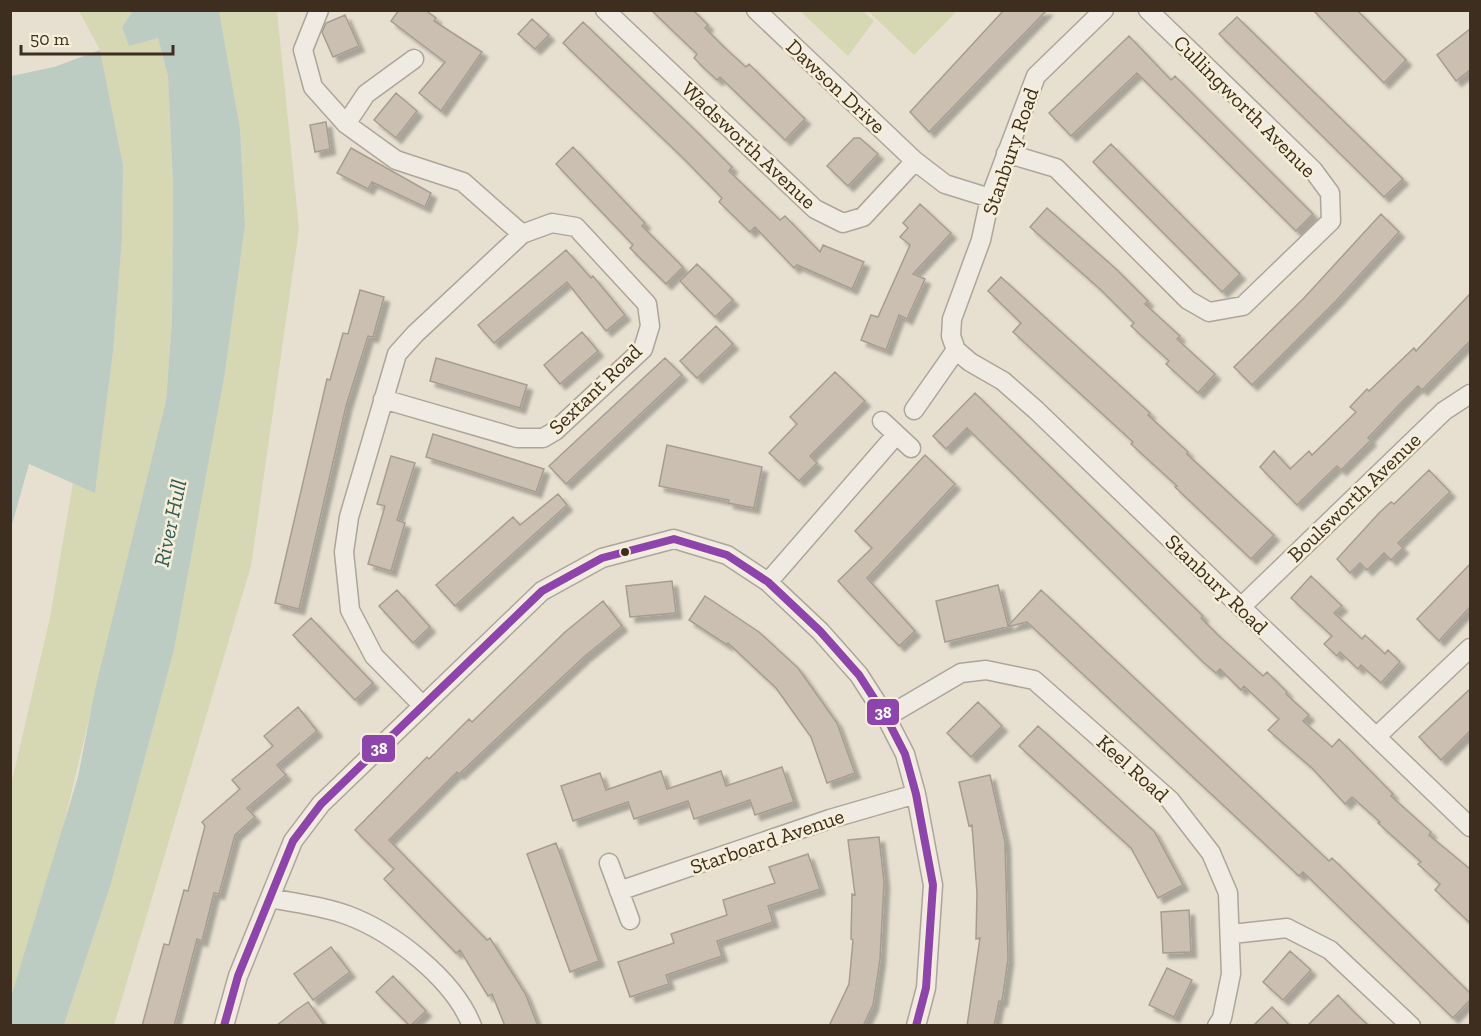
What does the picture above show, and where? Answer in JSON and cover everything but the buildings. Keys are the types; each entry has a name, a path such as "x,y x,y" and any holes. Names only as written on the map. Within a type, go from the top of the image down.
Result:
{"street":[{"path":"319,10 303,50 313,87 346,124 396,160 463,182 522,234"},
{"name":"Wadsworth Avenue","path":"604,10 815,209 843,223 863,217 915,161"},
{"name":"Dawson Drive","path":"756,10 915,161"},
{"name":"Stanbury Road","path":"1104,10 1036,76 990,198 981,240 952,319 951,336 957,350 970,362 1003,381 1036,410 1470,827"},
{"name":"Cullingworth Avenue","path":"1006,153 1056,168 1188,300 1209,312 1243,306 1331,221 1330,193 1313,171 1148,10"},
{"path":"346,124 366,94 414,59"},
{"path":"915,161 945,184 990,198"},
{"name":"Sextant Road","path":"383,399 517,438 543,438 555,431 643,349 650,326 647,304 576,227 552,223 522,234 415,334 397,354 383,399 349,517 344,552 350,610 374,656 422,705"},
{"path":"914,410 957,350"},
{"name":"Boulsworth Avenue","path":"1241,607 1444,411 1470,394"},
{"path":"882,421 911,448"},
{"path":"768,582 896,435"},
{"path":"224,1026 238,976 293,841 321,804 542,591 603,558 674,539 727,555 768,582 820,631 859,675 886,717 905,754 916,794 933,885 926,988 916,1026"},
{"path":"1376,737 1470,648"},
{"name":"Keel Road","path":"886,717 961,673 986,670 1034,680 1170,800 1211,853 1228,893 1232,934 1231,974 1222,1018 1218,1026"},
{"name":"Starboard Avenue","path":"619,891 830,819 916,794"},
{"path":"609,862 630,920"},
{"path":"270,898 346,914 388,934 429,967 465,1009 472,1026"},
{"path":"1232,934 1287,928 1330,950 1411,1026"}],"green space":[{"path":"79,11 133,11 122,27 129,45 158,38 168,76 173,184 172,320 166,401 55,860 11,997 11,785 50,617 73,483 95,493 113,352 122,239 123,165 100,50"},
{"path":"219,11 277,11 299,229 251,566 114,1025 64,1026 110,887 174,650 225,373 245,225 240,128"},
{"path":"800,11 863,11 874,21 848,56"},
{"path":"868,11 957,11 914,55"}],"water":[{"name":"River Hull","path":"133,11 219,11 240,128 245,225 225,373 174,650 110,887 64,1025 11,1025 11,997 78,777 95,690 166,401 172,320 173,184 168,76 158,38 129,46 122,27"},
{"path":"100,50 123,165 122,239 113,352 95,493 29,464 11,528 11,76 54,67"}],"transit line":[{"name":"38","path":"224,1026 238,976 293,841 321,804 542,591 602,558 674,539 727,555 768,582 820,631 859,675 886,717 905,754 916,794 933,885 926,988 916,1026"}]}
